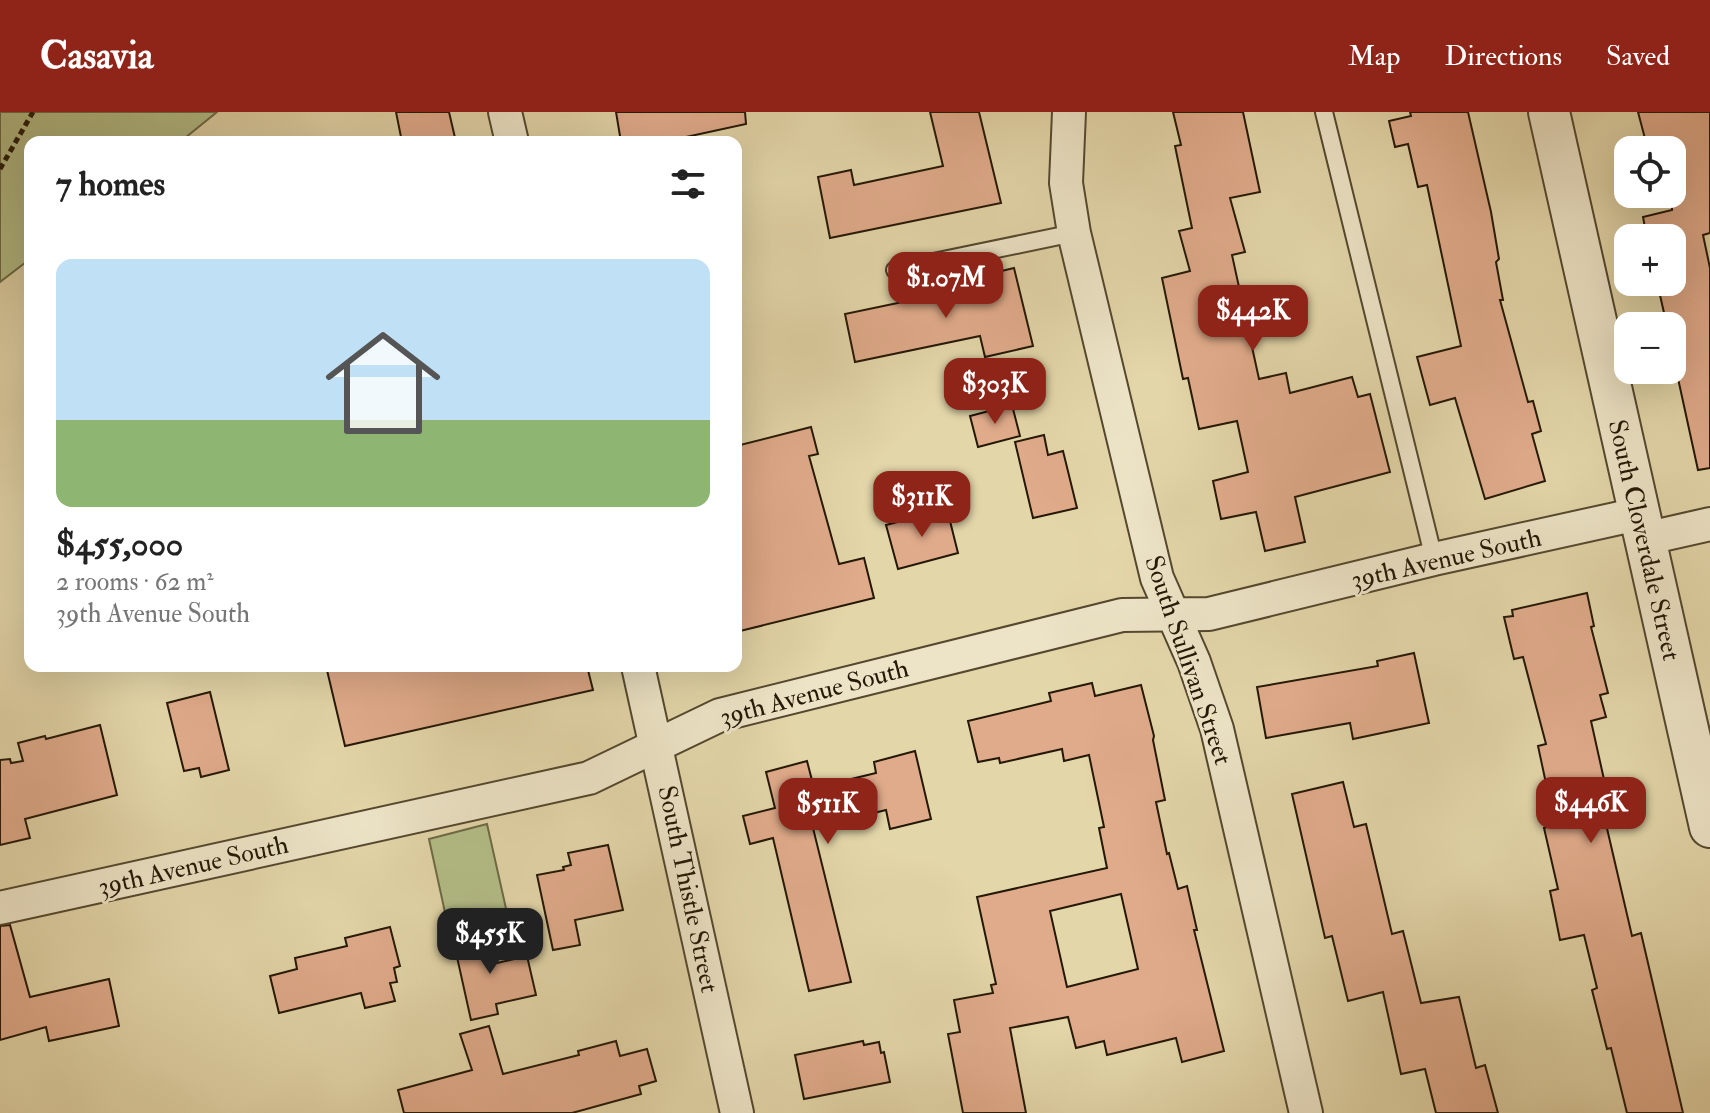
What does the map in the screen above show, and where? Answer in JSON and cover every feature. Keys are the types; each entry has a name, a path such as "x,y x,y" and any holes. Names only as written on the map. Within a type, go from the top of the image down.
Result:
{"street":[{"path":"505,112 511,136"},
{"name":"South Sullivan Street","path":"1069,112 1066,183 1074,233 1157,578 1194,662 1217,729 1306,1113"},
{"name":"South Cloverdale Street","path":"1549,112 1710,827"},
{"name":"39th Avenue South","path":"0,908 589,778 720,715 1124,614 1209,614 1434,559 1641,527 1710,524"},
{"name":"South Thistle Street","path":"639,672 737,1113"}],"lane":[{"path":"1324,112 1434,559"},
{"path":"895,270 1074,233"}],"path":[{"path":"0,169 33,112"}],"green space":[{"path":"0,112 217,112 187,136 24,136 24,264 0,282"},
{"path":"487,824 507,913 485,933 451,940 429,839"}],"building":[{"path":"396,112 449,112 455,136 401,136"},
{"path":"616,112 745,112 746,124 691,136 620,136"},
{"path":"930,112 979,112 1001,203 830,238 818,177 851,170 854,185 943,166"},
{"path":"1173,112 1243,112 1260,192 1230,198 1245,252 1232,255 1259,379 1286,373 1290,393 1352,377 1358,397 1370,394 1390,472 1295,497 1305,542 1265,551 1256,512 1221,519 1213,481 1248,472 1237,421 1199,429 1188,378 1183,379 1162,278 1190,271 1179,231 1192,228 1175,146 1181,145"},
{"path":"1410,112 1468,112 1499,259 1496,262 1503,300 1500,300 1528,402 1533,401 1541,431 1532,434 1545,481 1485,499 1455,398 1430,405 1417,357 1461,346 1427,185 1418,187 1408,144 1395,147 1389,121 1411,116"},
{"path":"1638,112 1710,112 1710,233 1703,235 1710,268 1710,468 1698,470 1679,384 1686,384 1686,312 1664,312 1660,296 1686,296 1686,224 1644,224 1643,217 1672,208 1686,208 1686,136 1644,136"},
{"path":"1014,268 1033,346 985,357 980,336 855,362 845,314 960,290 959,283 968,279"},
{"path":"1012,405 1020,436 978,447 970,416"},
{"path":"811,427 818,454 809,456 839,564 864,558 874,598 742,631 742,444"},
{"path":"1044,435 1048,455 1063,451 1077,508 1033,518 1015,442"},
{"path":"947,509 958,553 898,569 886,525"},
{"path":"1587,593 1594,626 1591,627 1608,693 1600,695 1606,717 1591,721 1607,793 1599,794 1632,936 1641,933 1683,1113 1627,1113 1611,1048 1607,1049 1592,990 1597,988 1584,935 1560,940 1550,891 1558,889 1544,828 1550,826 1548,817 1553,816 1538,746 1546,744 1523,657 1514,659 1504,617 1513,616 1512,610"},
{"path":"1414,653 1429,723 1353,739 1350,723 1266,738 1257,687 1378,666 1377,661"},
{"path":"327,672 588,672 593,690 345,746"},
{"path":"1092,683 1095,696 1141,685 1165,800 1156,802 1167,854 1178,889 1187,886 1197,930 1194,930 1224,1051 1182,1062 1176,1038 1107,1055 1104,1041 1076,1048 1068,1017 1010,1028 1026,1113 963,1113 948,1034 960,1032 954,1000 993,993 991,985 996,984 977,897 1107,868 1099,828 1104,827 1089,755 1064,761 1062,749 1000,763 999,758 978,762 968,721 1051,701 1049,693","holes":["1121,894 1138,969 1067,987 1050,911"]},
{"path":"210,692 229,770 201,777 199,768 184,771 167,703"},
{"path":"100,725 117,795 25,819 30,838 0,845 0,760 10,759 11,763 23,761 18,743"},
{"path":"915,751 931,819 890,829 886,810 813,828 851,982 809,991 773,838 750,844 743,816 775,808 766,772 807,761 814,788 876,773 874,762"},
{"path":"1343,782 1354,827 1366,824 1392,934 1403,931 1421,1003 1459,997 1476,1068 1485,1065 1498,1113 1436,1113 1425,1069 1401,1074 1383,992 1348,1001 1332,936 1325,938 1292,794"},
{"path":"608,845 623,910 575,920 580,945 553,950 537,875 564,870 563,867 571,865 568,853"},
{"path":"10,925 30,997 109,979 119,1026 49,1041 46,1027 0,1040 0,926"},
{"path":"390,927 400,966 394,968 397,982 390,983 395,1001 365,1008 361,993 279,1013 270,976 297,969 295,958 347,946 345,938"},
{"path":"485,931 488,948 494,947 497,963 527,956 536,995 496,1004 498,1014 471,1020 453,939"},
{"path":"489,1026 503,1074 579,1055 578,1051 616,1041 620,1056 647,1049 656,1081 639,1086 641,1094 572,1113 404,1113 398,1090 472,1070 460,1034"},
{"path":"863,1041 864,1045 879,1042 890,1082 804,1099 795,1055"}]}
